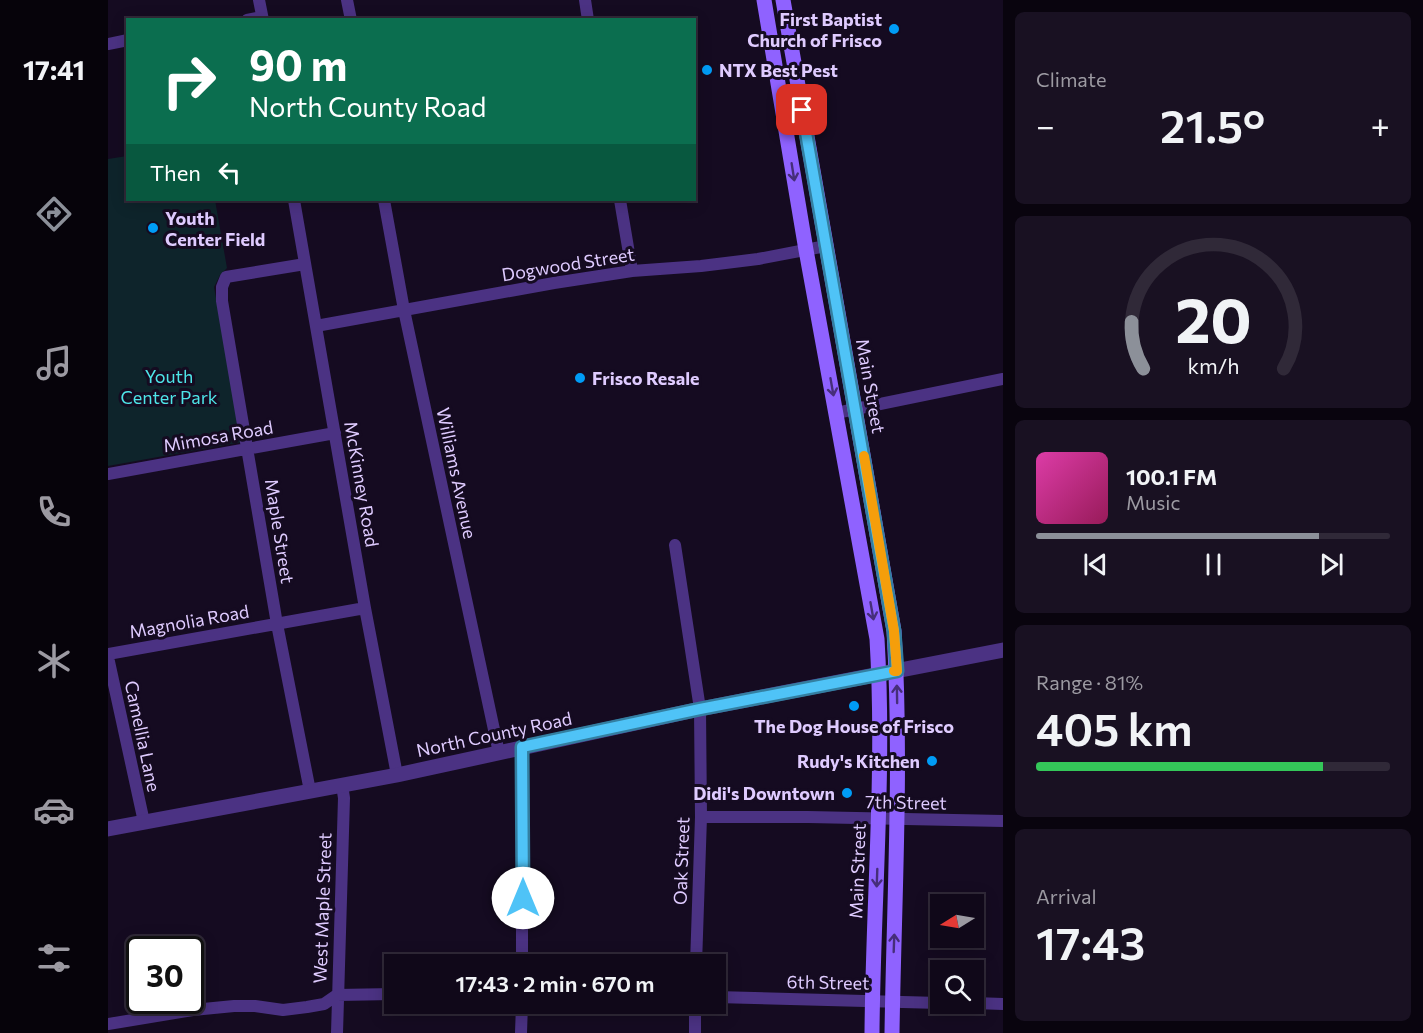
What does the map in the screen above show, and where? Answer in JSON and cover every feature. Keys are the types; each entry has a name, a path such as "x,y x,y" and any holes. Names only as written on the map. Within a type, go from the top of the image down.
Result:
{"main road":[{"name":"Main Street","path":"764,0 806,250 877,639 888,672 898,819 892,1033"},
{"name":"Main Street","path":"783,0 894,631 888,672 879,819 872,1033"},
{"path":"784,114 802,110"},
{"path":"844,457 854,460 864,499 873,510"},
{"path":"862,553 880,549"}],"street":[{"path":"259,0 263,18"},
{"path":"347,0 351,18"},
{"path":"585,0 588,18"},
{"path":"108,44 126,40"},
{"name":"McKinney Road","path":"294,201 365,608 397,775"},
{"name":"Williams Avenue","path":"384,201 404,310 499,753"},
{"path":"620,201 632,271"},
{"name":"Dogwood Street","path":"316,326 554,283 632,271 738,262 826,246"},
{"name":"Maple Street","path":"305,264 226,277 222,287 222,301 277,624 310,791"},
{"path":"836,414 1003,379"},
{"name":"Mimosa Road","path":"108,474 335,434"},
{"name":"Oak Street","path":"675,545 700,709 701,818 696,954"},
{"name":"Magnolia Road","path":"108,656 365,608"},
{"name":"North County Road","path":"108,829 397,775 700,709 1003,650"},
{"name":"Camellia Lane","path":"108,656 144,822"},
{"path":"522,747 522,954"},
{"name":"West Maple Street","path":"337,1033 344,798 342,785"},
{"name":"7th Street","path":"701,818 1003,821"},
{"path":"108,1024 193,1010 234,1006 283,1010 324,1004 337,995 384,994"},
{"name":"6th Street","path":"726,997 930,1003"},
{"path":"984,1003 1003,1004"},
{"path":"521,1033 522,1014"},
{"path":"695,1014 695,1033"}],"green space":[{"name":"Youth Center Park","path":"126,156 126,201 215,201 227,268 220,275 214,287 242,442 108,466 108,159"}],"slow traffic":[{"path":"864,456 894,631 897,671 894,671"}],"place":[{"name":"First Baptist Church of Frisco","path":"894,29"},
{"name":"NTX Best Pest","path":"707,70"},
{"name":"Youth Center Field","path":"153,228"},
{"name":"Frisco Resale","path":"580,378"},
{"name":"The Dog House of Frisco","path":"854,706"},
{"name":"Rudy's Kitchen","path":"932,761"},
{"name":"Didi's Downtown","path":"847,793"}],"route":[{"path":"523,898 522,747 700,709 897,671 894,631 802,110"}]}
